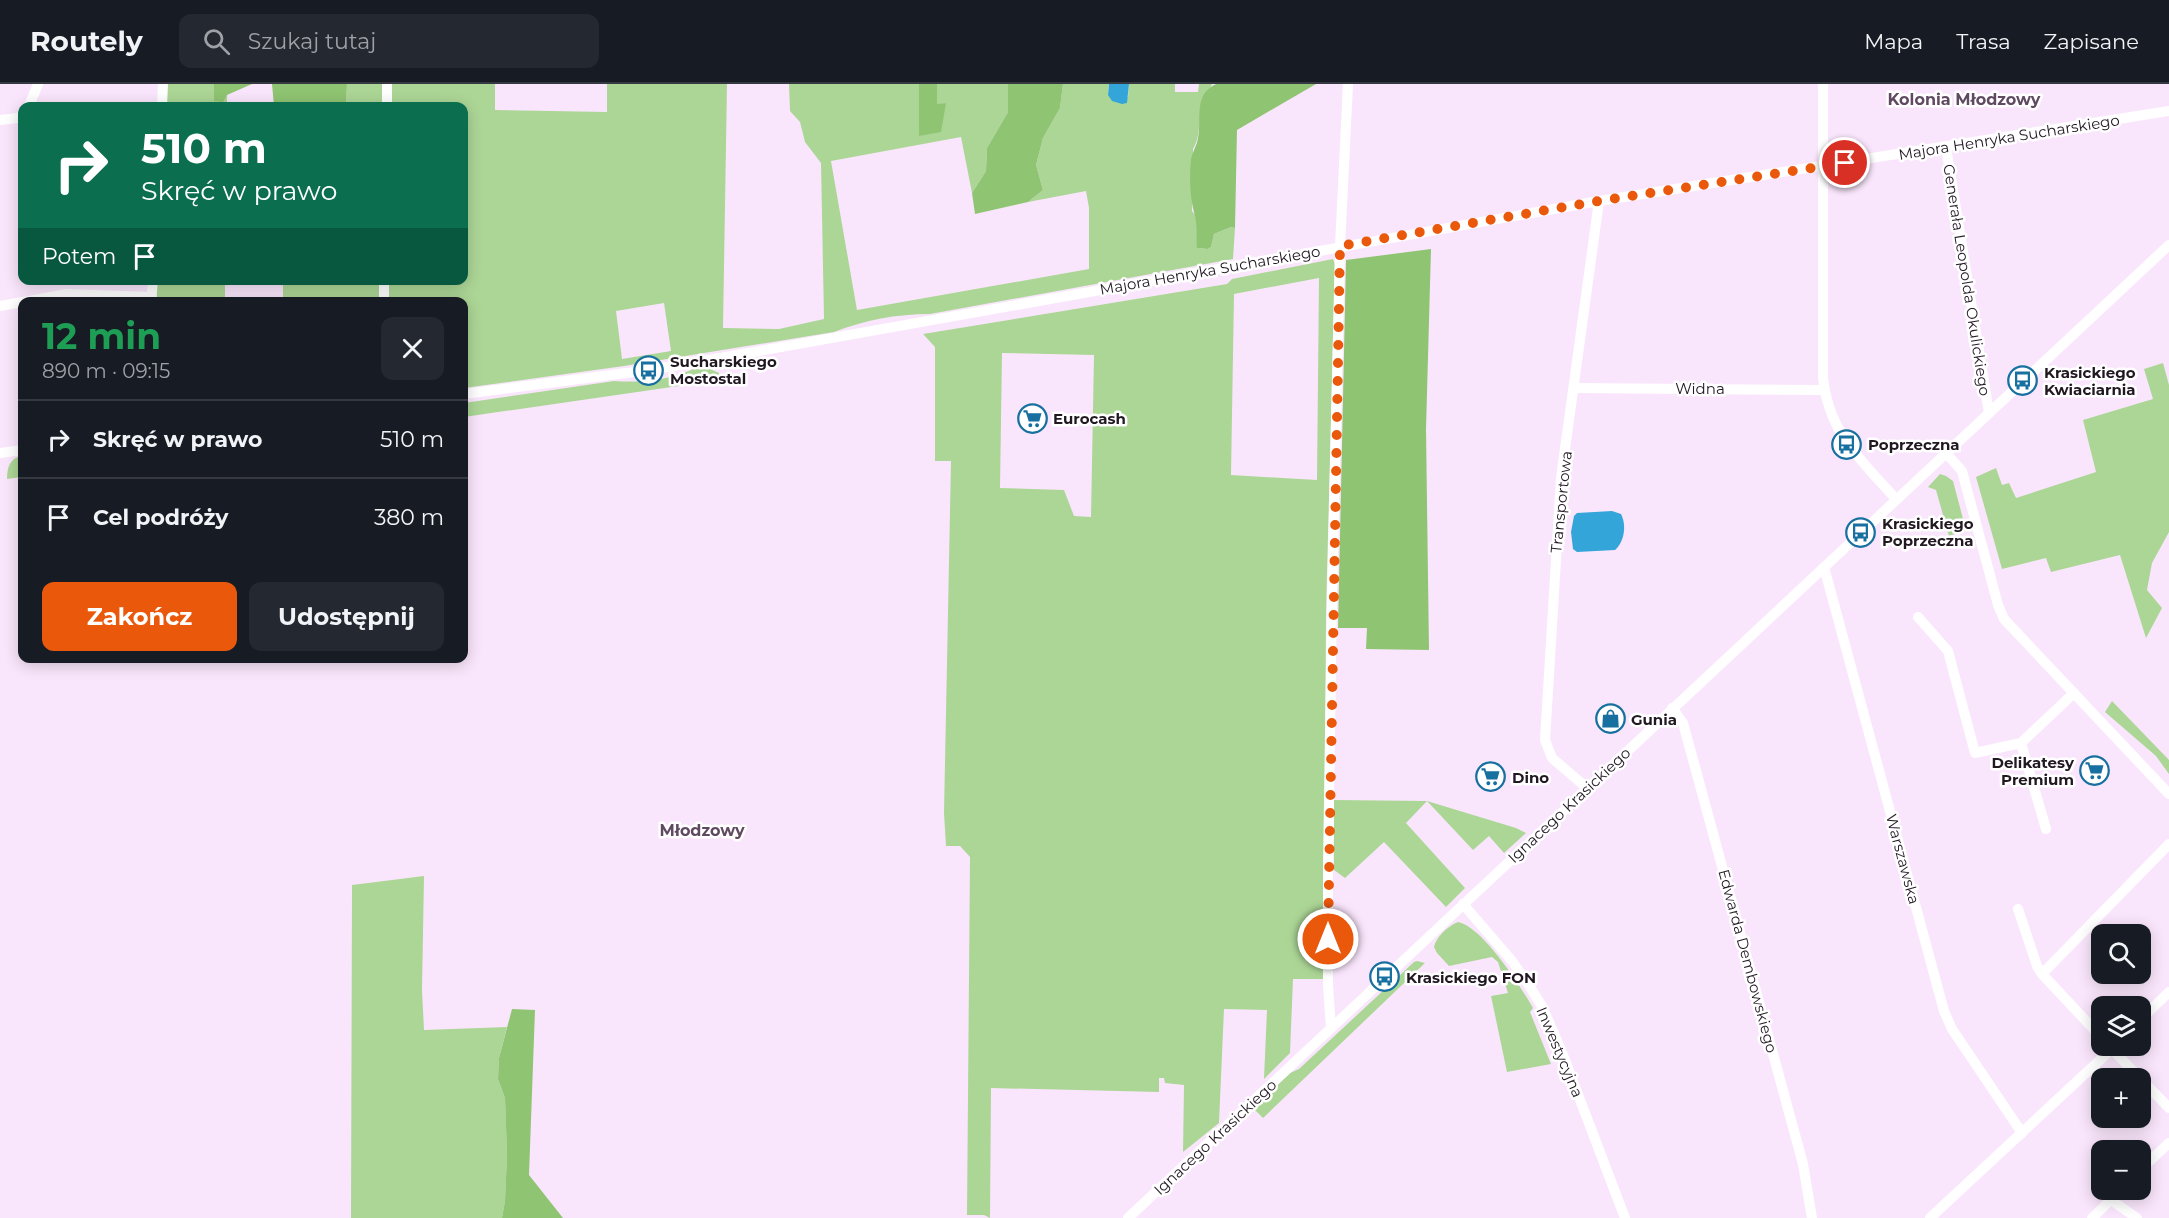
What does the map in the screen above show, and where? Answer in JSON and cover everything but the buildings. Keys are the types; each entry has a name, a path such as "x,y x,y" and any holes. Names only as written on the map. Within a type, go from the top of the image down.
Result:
{"street":[{"path":"31,102 38,84"},
{"path":"162,102 163,84"},
{"path":"387,84 387,102"},
{"path":"1331,1028 1328,995 1328,868 1340,246 1348,84"},
{"path":"1823,84 1824,390 1830,413 1847,444 1896,499"},
{"name":"Majora Henryka Sucharskiego","path":"468,393 710,360 1599,201 2169,111"},
{"path":"0,120 18,118"},
{"name":"Generała Leopolda Okulickiego","path":"1946,147 1989,413"},
{"name":"Transportowa","path":"1587,788 1552,758 1545,740 1561,478 1599,201"},
{"name":"Ignacego Krasickiego","path":"1128,1218 2169,245"},
{"path":"50,297 66,294 118,297"},
{"path":"0,306 18,303"},
{"name":"Widna","path":"1575,388 1824,390"},
{"path":"0,453 18,451"},
{"path":"1946,453 1962,471 2001,613 2009,626 2169,794"},
{"name":"Warszawska","path":"1824,567 1944,1011 1952,1029 2022,1132"},
{"path":"1918,617 1948,651 1975,753 2021,743 2074,693"},
{"name":"Edwarda Dembowskiego","path":"1672,708 1683,723 1803,1164 1812,1218"},
{"path":"2021,743 2046,829"},
{"path":"2042,974 2169,844"},
{"name":"Inwestycyjna","path":"1463,904 1512,961 1543,1008 1625,1218"},
{"path":"2018,909 2042,974 2091,1026"},
{"path":"2151,1009 2169,992"},
{"path":"1930,1218 2102,1056"},
{"path":"2121,1056 2169,1108"},
{"path":"2151,1160 2169,1143"},
{"path":"2092,1218 2110,1200 2137,1218"}],"green space":[{"path":"165,84 214,84 214,101 227,95 227,102 164,102"},
{"path":"214,84 252,84 227,95 223,102 214,101"},
{"path":"272,84 347,84 346,102 274,102"},
{"path":"347,84 495,84 495,110 607,112 607,84 727,84 723,328 779,329 824,319 821,163 805,142 800,122 790,111 789,84 919,84 919,136 946,103 937,105 937,84 1008,84 1008,112 987,148 986,171 972,193 961,137 831,161 857,310 1089,269 1089,208 1086,191 1028,202 1043,190 1036,165 1043,138 1060,108 1063,84 1109,84 1108,95 1128,97 1129,84 1175,84 1175,92 1198,92 1199,84 1212,84 1193,149 1192,211 1196,216 1197,248 1208,249 1211,247 1214,234 1231,227 1235,228 1233,259 930,314 881,318 834,332 624,366 468,387 468,297 283,297 283,285 468,285 468,102 346,102","holes":["664,303 671,351 622,359 616,311"]},
{"path":"919,84 937,84 937,104 946,103 941,132 919,136"},
{"path":"1008,84 1063,84 1060,108 1043,138 1036,165 1043,190 1028,202 975,214 972,193 986,171 987,148 1008,112"},
{"path":"1216,84 1316,84 1237,130 1235,228 1231,227 1214,234 1211,247 1208,249 1197,248 1196,222 1190,188 1190,167 1198,138 1201,101 1204,94"},
{"path":"1431,249 1426,429 1429,650 1366,649 1367,628 1338,628 1346,260"},
{"path":"1333,259 1335,264 1326,613 1324,979 1293,979 1290,1053 1264,1079 1267,1010 1224,1009 1219,1123 1183,1152 1184,1085 1165,1083 1164,1078 1159,1078 1159,1092 991,1088 990,1218 984,1215 967,1215 970,857 960,846 946,846 944,813 951,461 935,461 935,347 923,334 1227,284 1232,279","holes":["1319,278 1317,480 1231,475 1234,294","1002,353 1094,355 1091,517 1074,516 1064,490 1000,488"]},
{"path":"155,285 225,285 225,297 153,297"},
{"path":"2163,363 2169,385 2169,532 2152,563 2147,590 2162,608 2146,638 2120,555 2051,572 2046,558 2002,569 1976,477 1996,468 2002,485 2009,483 2016,498 2096,472 2083,420 2153,399 2144,369"},
{"path":"694,369 710,369 719,373 720,380 468,416 468,402 614,381 635,382 674,376"},
{"path":"18,458 18,478 7,479 10,464"},
{"path":"1940,474 1953,481 1966,530 1949,536 1936,490 1928,487"},
{"path":"2112,701 2169,760 2169,774 2156,756 2105,712"},
{"path":"1334,800 1427,801 1406,823 1465,888 1446,907 1384,842 1345,878 1334,870"},
{"path":"1427,801 1526,833 1504,853 1489,836 1473,850"},
{"path":"424,876 422,990 424,1030 507,1027 499,1058 498,1079 505,1098 507,1155 502,1218 351,1218 352,885"},
{"path":"1458,922 1468,926 1490,946 1520,986 1533,1008 1530,1012 1551,1064 1507,1072 1491,996 1508,993 1498,962 1492,957 1449,966 1434,947 1443,932"},
{"path":"1417,961 1425,963 1263,1118 1253,1108 1290,1073 1299,1069"},
{"path":"512,1009 535,1010 529,1175 563,1218 502,1218 507,1155 505,1098 498,1079 499,1058"}],"water":[{"path":"1109,84 1129,84 1127,103 1112,101 1108,95"},
{"path":"1612,511 1621,514 1624,524 1622,538 1615,550 1577,552 1573,549 1571,532 1574,516 1577,513"}],"place":[{"name":"Sucharskiego Mostostal","path":"649,370"},
{"name":"Krasickiego Kwiaciarnia","path":"2023,381"},
{"name":"Eurocash","path":"1032,418"},
{"name":"Poprzeczna","path":"1847,444"},
{"name":"Krasickiego Poprzeczna","path":"1861,532"},
{"name":"Gunia","path":"1610,719"},
{"name":"Delikatesy Premium","path":"2095,771"},
{"name":"Dino","path":"1491,777"},
{"name":"Krasickiego FON","path":"1385,977"}],"district":[{"name":"Kolonia Młodzowy","path":"1964,99"},
{"name":"Młodzowy","path":"702,830"}],"route":[{"path":"1328,939 1332,598 1340,246 1599,201 1845,163"}]}
